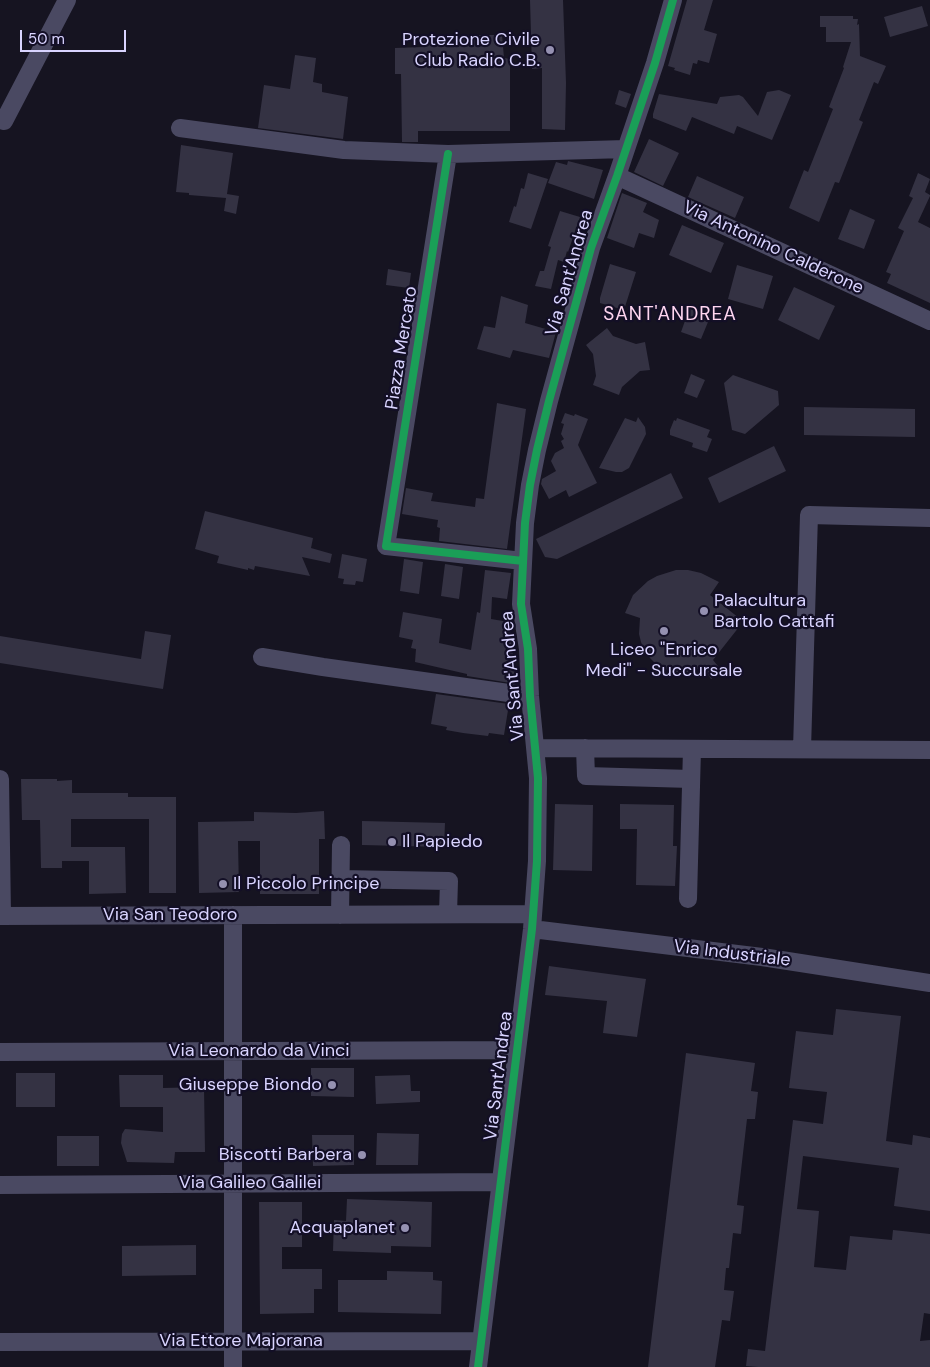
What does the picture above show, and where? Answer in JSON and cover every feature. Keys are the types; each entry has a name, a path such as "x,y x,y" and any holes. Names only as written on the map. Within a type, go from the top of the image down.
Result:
{"street":[{"path":"0,120 4,121 67,0"},
{"name":"Via Sant'Andrea","path":"478,1367 533,922 537,861 538,778 530,696 528,649 521,604 525,523 530,485 539,442 591,248 655,63 673,0"},
{"path":"180,128 344,150 448,154 626,149"},
{"name":"Piazza Mercato","path":"448,154 386,546 523,561"},
{"name":"Via Antonino Calderone","path":"617,176 930,321"},
{"path":"802,749 809,515 930,518"},
{"name":"Via Sant'Andrea","path":"262,657 530,696"},
{"name":"Via Sant'Andrea","path":"535,748 930,750"},
{"path":"585,748 586,776 691,779"},
{"path":"688,900 692,749"},
{"path":"0,779 1,916"},
{"path":"340,915 341,845"},
{"path":"340,879 449,881 448,914"},
{"name":"Via San Teodoro","path":"1,916 448,914 533,922"},
{"path":"233,915 233,1367"},
{"name":"Via Industriale","path":"533,922 930,983"},
{"name":"Via Leonardo da Vinci","path":"0,1052 518,1050"},
{"name":"Via Galileo Galilei","path":"0,1185 501,1182"},
{"name":"Via Ettore Majorana","path":"0,1342 481,1341"}],"building":[{"path":"530,0 563,0 566,83 565,130 542,129 542,68 532,69"},
{"path":"687,0 713,0 704,30 717,34 709,63 698,60 697,64 693,63 690,75 668,66"},
{"path":"922,6 928,26 890,37 884,17"},
{"path":"820,16 853,16 853,19 858,19 860,56 886,66 878,84 874,82 859,120 863,122 839,183 835,182 819,222 789,208 804,170 808,172 833,109 829,107 844,68 851,42 826,42 826,27 820,27"},
{"path":"423,35 502,35 504,58 510,59 510,131 418,131 418,142 402,142 401,74 395,74 395,48 423,47"},
{"path":"295,55 316,58 313,82 322,84 322,92 348,97 343,139 258,128 264,85 290,89"},
{"path":"619,90 631,94 626,108 615,104"},
{"path":"779,90 791,95 772,140 737,126 734,134 692,117 686,131 653,118 659,94 717,104 720,97 739,95 743,97 758,116 767,92"},
{"path":"649,139 679,153 663,186 634,172"},
{"path":"181,145 233,153 227,194 239,196 236,214 224,211 226,198 176,192"},
{"path":"568,161 603,170 594,199 548,183 556,162 567,165"},
{"path":"528,173 548,179 531,229 509,222 514,206 516,207 521,188 524,189"},
{"path":"918,173 930,179 925,192 930,196 918,222 930,228 930,303 887,283 891,274 886,272 904,231 898,228 913,198 909,196"},
{"path":"697,176 744,197 735,218 688,197"},
{"path":"622,193 647,203 643,212 659,220 654,238 639,233 634,248 607,238"},
{"path":"850,209 875,220 864,249 838,239"},
{"path":"560,211 580,217 564,262 558,260 551,289 535,286 540,271 544,271 551,247 548,246"},
{"path":"682,225 724,243 711,273 669,255"},
{"path":"610,264 636,272 624,310 600,303"},
{"path":"737,265 773,276 763,309 728,299"},
{"path":"388,269 411,273 409,288 386,285"},
{"path":"794,287 835,306 819,340 778,320"},
{"path":"501,296 528,305 525,323 556,332 549,358 513,350 510,358 477,349 484,326 495,328"},
{"path":"690,307 701,311 699,315 706,317 704,321 708,322 701,339 681,332"},
{"path":"607,328 613,336 636,344 645,342 650,370 640,371 622,387 619,395 593,385 596,376 593,354 586,345"},
{"path":"691,374 705,380 697,398 684,393"},
{"path":"733,375 778,391 779,405 745,434 732,430 724,383"},
{"path":"497,403 526,409 507,549 439,541 440,528 437,527 438,520 402,514 406,488 433,493 431,501 475,507 476,498 484,499"},
{"path":"804,407 915,409 915,437 804,435"},
{"path":"565,413 574,416 575,414 588,419 578,445 597,483 569,497 566,490 549,499 541,484 542,479 556,471 551,461 555,453 564,448 561,441 564,439 561,434 564,424 561,423"},
{"path":"638,417 645,427 646,434 629,468 622,472 616,472 599,468 625,418 636,422"},
{"path":"677,418 710,430 707,437 712,439 707,452 692,447 693,443 670,435 674,420 676,421"},
{"path":"774,446 786,471 719,503 708,478"},
{"path":"671,473 683,498 557,559 545,557 536,539"},
{"path":"205,511 313,538 311,548 332,554 330,563 302,557 310,576 255,566 254,570 248,568 248,570 217,563 219,556 195,549"},
{"path":"342,554 367,559 363,582 356,581 355,585 343,584 344,579 338,578"},
{"path":"404,559 423,562 419,594 400,591"},
{"path":"445,564 463,567 459,599 441,596"},
{"path":"485,570 511,573 507,599 492,597 491,619 509,622 517,684 467,676 467,674 415,662 416,649 411,648 413,640 399,637 403,612 442,619 439,643 471,650 477,612 480,613"},
{"path":"676,570 701,573 719,582 710,595 739,618 737,623 739,627 713,660 722,671 711,679 703,667 685,673 665,669 657,665 644,650 641,642 639,634 640,618 625,613 633,595 648,581"},
{"path":"145,631 171,635 163,689 0,663 0,636 141,659"},
{"path":"436,694 509,704 504,735 489,733 488,736 463,733 446,730 447,727 431,724"},
{"path":"21,779 72,780 72,793 128,793 128,797 176,797 176,893 149,893 149,819 71,819 71,847 125,847 126,893 89,894 89,861 62,861 62,868 41,868 40,820 22,820"},
{"path":"555,804 593,805 592,871 553,870"},
{"path":"620,804 674,805 673,846 677,846 675,886 636,885 637,829 620,829"},
{"path":"324,811 325,839 319,839 319,894 260,894 260,841 238,841 239,892 199,893 198,822 254,821 254,812 296,813"},
{"path":"362,821 445,823 444,847 362,845"},
{"path":"549,966 646,979 637,1037 603,1033 607,1001 545,995"},
{"path":"836,1009 901,1016 886,1141 912,1145 913,1135 930,1138 930,1211 894,1206 899,1168 803,1156 797,1209 819,1211 814,1267 846,1270 850,1236 892,1240 893,1230 930,1234 930,1314 924,1313 920,1341 930,1340 930,1367 746,1366 748,1349 765,1351 793,1120 823,1124 827,1092 789,1088 796,1031 833,1035"},
{"path":"686,1053 755,1063 751,1091 758,1092 755,1119 747,1119 737,1205 744,1206 741,1234 733,1233 729,1268 726,1268 724,1290 734,1291 730,1321 722,1320 715,1367 648,1367"},
{"path":"311,1068 354,1068 354,1097 311,1096"},
{"path":"16,1073 55,1073 55,1107 16,1107"},
{"path":"119,1075 163,1075 163,1088 204,1087 205,1152 175,1152 174,1163 127,1162 121,1143 122,1134 125,1129 163,1132 163,1107 120,1107"},
{"path":"410,1075 411,1091 420,1091 420,1102 376,1104 375,1076"},
{"path":"377,1133 419,1134 418,1165 376,1165"},
{"path":"312,1135 354,1135 354,1165 313,1166"},
{"path":"57,1136 99,1136 99,1166 57,1166"},
{"path":"347,1199 432,1202 431,1247 391,1246 391,1253 333,1251 334,1220 346,1221"},
{"path":"259,1202 302,1202 302,1247 282,1247 282,1269 322,1269 322,1289 314,1289 314,1313 260,1314"},
{"path":"196,1245 196,1275 122,1276 122,1246"},
{"path":"387,1271 433,1272 433,1280 442,1281 441,1314 338,1312 338,1280 387,1280"}],"cycle path":[{"path":"478,1367 532,929 537,861 538,778 530,696 528,649 521,604 525,523 530,485 549,401 591,248 655,63 673,0"},
{"path":"448,154 386,546 523,561"}],"place":[{"name":"Protezione Civile Club Radio C.B.","path":"550,50"},
{"name":"Palacultura Bartolo Cattafi","path":"704,611"},
{"name":"Liceo \"Enrico Medi\" - Succursale","path":"664,631"},
{"name":"Il Papiedo","path":"392,842"},
{"name":"Il Piccolo Principe","path":"223,884"},
{"name":"Giuseppe Biondo","path":"332,1085"},
{"name":"Biscotti Barbera","path":"362,1155"},
{"name":"Acquaplanet","path":"405,1228"}],"district":[{"name":"SANT'ANDREA","path":"670,315"}]}
